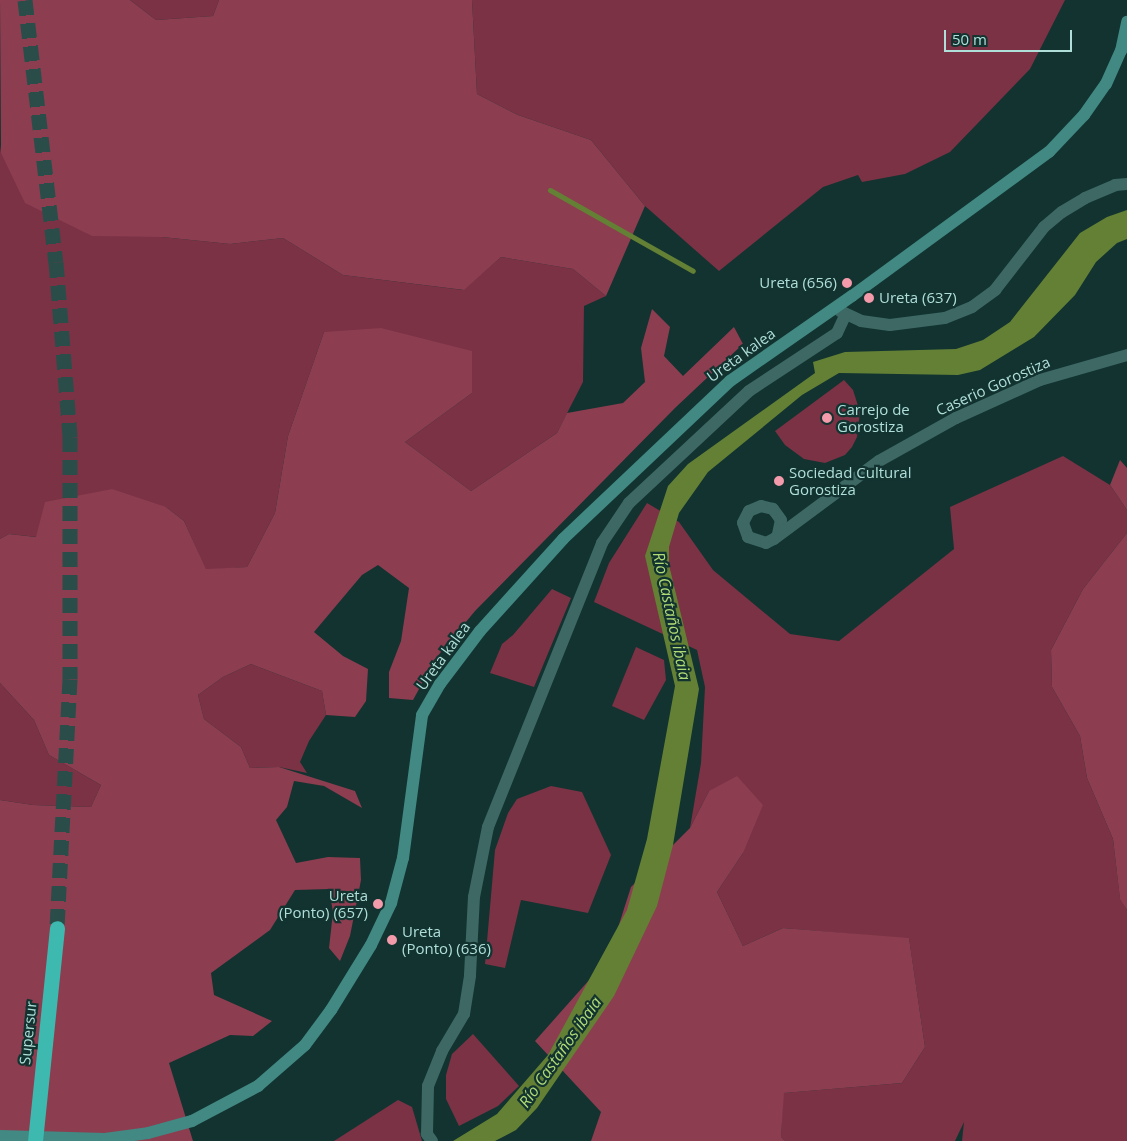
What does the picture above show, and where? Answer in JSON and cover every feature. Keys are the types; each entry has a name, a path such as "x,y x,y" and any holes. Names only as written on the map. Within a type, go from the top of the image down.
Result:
{"highway":[{"name":"Supersur","path":"34,1141 57,928"}],"street":[{"name":"Ureta kalea","path":"0,1136 105,1139 148,1133 192,1121 258,1086 305,1045 331,1010 371,945 398,880 422,715 440,684 480,632 563,539 730,380 841,312 1049,152 1084,115 1106,84 1121,51 1127,22"},
{"path":"841,312 890,325 915,324 945,318 972,306 994,290 1044,228 1062,212 1085,198 1127,184"},
{"name":"Ureta kalea","path":"432,1141 427,1134 428,1086 442,1051 464,1014 470,975 474,897 488,827 602,543 629,503 749,392 837,333 841,312"},
{"name":"Caserio Gorostiza","path":"778,534 879,461 956,418 1040,380 1127,355"}],"shaded area":[{"path":"0,0 130,0 156,20 213,16 219,0 472,0 477,94 518,115 591,140 645,206 606,296 573,269 501,257 464,290 343,275 283,238 230,244 162,237 92,236 25,203 1,153"},
{"path":"130,0 219,0 213,16 156,20"},
{"path":"472,0 1065,0 1030,69 950,152 905,174 862,182 858,175 823,187 719,271 645,206 591,140 518,115 477,94"},
{"path":"0,145 1,153 162,237 230,244 283,238 343,275 463,290 501,257 573,269 606,296 584,306 583,382 557,433 471,491 405,442 472,393 324,332 288,436 275,513 247,567 206,570 184,521 166,507 37,537 9,534 0,539"},
{"path":"652,309 670,327 664,356 683,376 734,327 743,344 675,408 475,611 436,658 413,700 389,698 389,672 401,641 409,588 378,565 362,575 314,632 343,656 368,669 366,701 355,717 326,715 322,691 251,664 223,677 198,695 204,719 241,747 250,768 279,767 355,791 362,808 324,786 294,781 287,807 276,820 296,863 328,857 360,858 361,880 350,936 340,961 329,948 333,912 329,889 295,890 270,930 211,973 214,995 272,1021 253,1036 230,1035 169,1063 193,1141 0,1141 0,800 33,805 91,807 101,785 49,755 34,720 0,683 0,539 9,534 36,537 45,502 112,489 166,507 184,521 206,569 247,567 275,513 288,436 324,332 381,328 472,351 472,393 405,442 471,491 557,433 567,413 623,403 645,382 641,348"},
{"name":"Carrejo de Gorostiza","path":"844,380 853,390 860,412 857,437 852,447 845,455 825,463 804,459 785,445 775,431"},
{"path":"1063,456 1110,485 1127,510 1127,533 1083,589 1051,650 1052,687 1080,736 1087,778 1113,839 1120,898 1127,910 1127,1141 962,1141 964,1122 955,1141 785,1141 781,1137 783,1093 902,1083 925,1047 909,939 783,928 743,946 717,892 743,853 709,791 690,828 701,763 705,687 697,650 594,602 609,563 647,503 679,522 713,570 790,634 839,641 954,549 950,507"},
{"path":"1120,460 1127,468 1127,510 1110,485"},
{"path":"1127,533 1127,910 1120,899 1113,839 1087,778 1080,736 1052,687 1051,650 1083,589"},
{"path":"552,589 571,598 534,687 490,673 502,644 513,635"},
{"path":"636,647 664,660 666,680 644,720 612,706"},
{"path":"251,664 322,691 326,715 309,741 300,762 307,773 279,767 250,768 241,747 204,719 198,695 223,677"},
{"path":"0,683 34,720 49,755 101,785 91,807 33,805 0,800"},
{"path":"737,776 763,805 743,853 717,892 743,946 783,928 909,938 925,1047 902,1083 784,1093 781,1137 785,1141 591,1141 601,1112 535,1041 590,979 615,937 631,887 690,828 709,791"},
{"path":"551,786 582,792 611,855 588,913 521,900 505,968 485,964 495,850 508,813 517,799"},
{"path":"473,1034 519,1086 498,1106 459,1126 446,1099 446,1075 452,1054"},
{"path":"398,1100 412,1107 422,1141 334,1141"}],"water":[{"name":"Río Castaños ibaia","path":"1127,210 1127,239 1117,243 1096,262 1075,295 1034,337 980,370 958,375 839,373 802,395 708,472 679,513 669,547 669,565 699,689 673,845 657,906 614,996 537,1108 516,1130 495,1141 453,1141 497,1114 548,1055 627,910 647,839 675,686 645,556 668,486 688,464 815,373 813,362 845,352 956,349 983,340 1010,322 1080,233 1107,217"}],"waterway":[{"path":"550,190 693,271"}],"tunnel":[{"path":"25,0 56,262 70,437 70,679 57,928"}],"place":[{"name":"Ureta (656)","path":"847,283"},
{"name":"Ureta (637)","path":"869,298"},
{"name":"Carrejo de Gorostiza","path":"827,418"},
{"name":"Sociedad Cultural Gorostiza","path":"779,481"},
{"name":"Ureta (Ponto) (657)","path":"378,904"},
{"name":"Ureta (Ponto) (636)","path":"392,940"}]}
